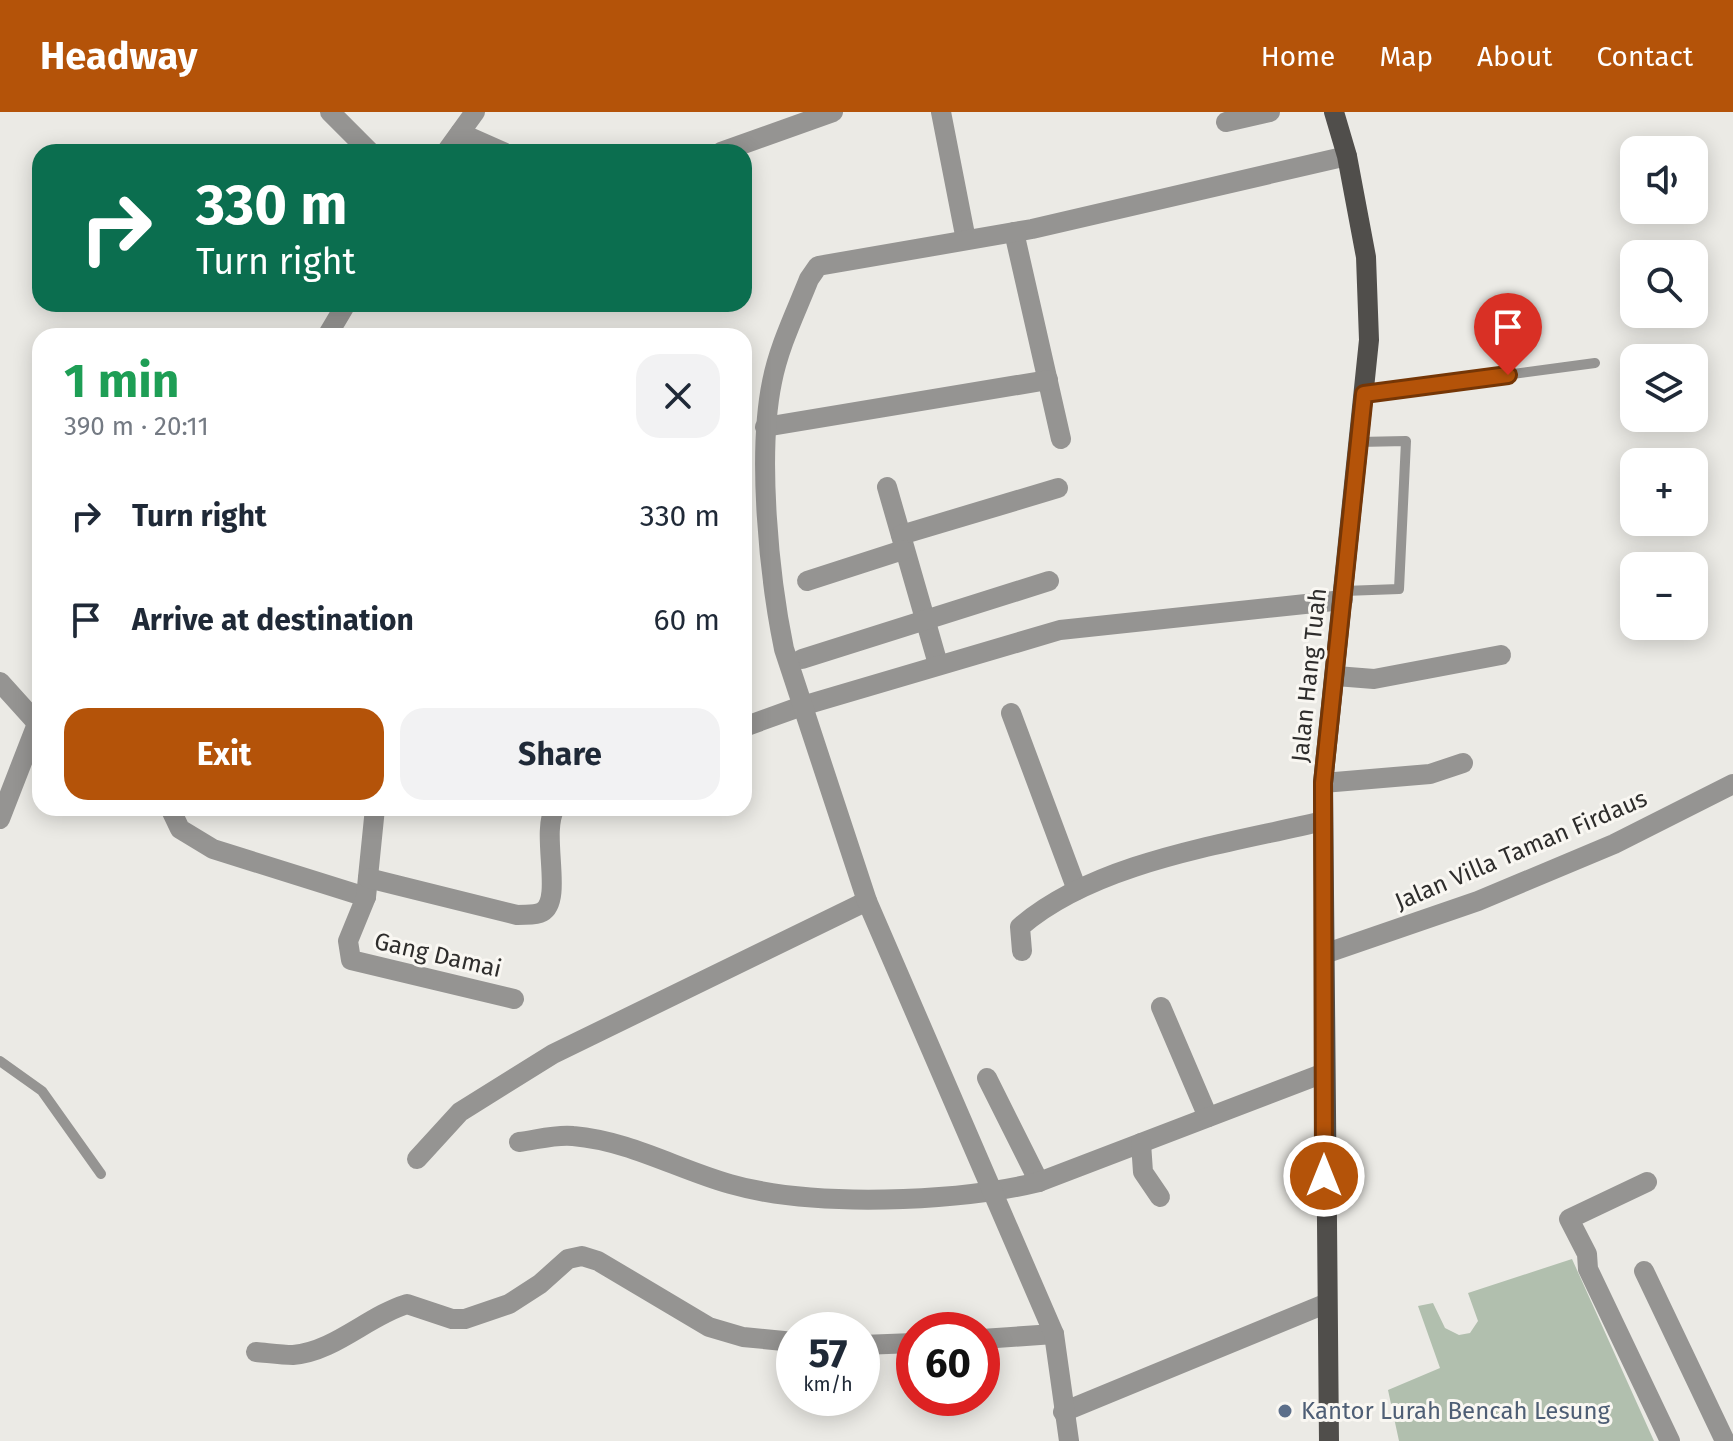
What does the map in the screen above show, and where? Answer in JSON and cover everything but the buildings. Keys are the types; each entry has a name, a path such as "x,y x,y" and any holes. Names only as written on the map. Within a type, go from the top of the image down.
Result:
{"main road":[{"name":"Jalan Hang Tuah","path":"1329,1441 1325,1304 1323,783 1369,340 1366,257 1347,156 1334,112"}],"street":[{"path":"330,112 362,144"},
{"path":"452,144 475,112"},
{"path":"743,144 833,112"},
{"path":"941,112 966,240"},
{"path":"1226,122 1270,112"},
{"path":"460,133 485,144"},
{"path":"1069,1441 1054,1334 867,901 802,706 778,620 765,427 777,360 809,279 818,266 1014,232 1227,187 1347,156"},
{"path":"1014,232 1061,439"},
{"path":"765,427 1048,380"},
{"path":"887,487 938,664"},
{"path":"807,581 902,542 1058,488"},
{"path":"802,659 1049,581"},
{"path":"752,724 938,664 1060,630 1344,596"},
{"path":"1336,676 1374,679 1501,655"},
{"path":"0,682 32,713"},
{"path":"1011,713 1077,890"},
{"path":"0,819 32,738"},
{"path":"1323,783 1430,774 1463,763"},
{"name":"Jalan Villa Taman Firdaus","path":"1324,954 1492,896 1614,844 1733,784"},
{"path":"174,816 180,829 213,849 367,888 517,915 540,914 549,907 552,893 547,831 552,816"},
{"path":"367,888 374,816"},
{"path":"1022,951 1020,927 1042,908 1077,890 1185,854 1323,821"},
{"name":"Gang Damai","path":"367,888 348,941 351,960 514,999"},
{"path":"417,1159 460,1112 543,1060 867,901"},
{"path":"1161,1007 1208,1117"},
{"path":"519,1142 570,1135 606,1141 637,1148 732,1185 793,1195 898,1199 991,1194 1039,1182 1324,1073"},
{"path":"987,1078 1039,1182"},
{"path":"1141,1143 1143,1172 1160,1197"},
{"path":"1647,1182 1578,1215 1594,1250 1586,1263 1670,1441"},
{"path":"256,1352 296,1355 335,1341 372,1318 407,1304 452,1319 465,1319 509,1304 540,1284 568,1259 582,1256 598,1261 709,1327 743,1337 776,1340"},
{"path":"1644,1271 1725,1441"},
{"path":"1063,1412 1325,1304"},
{"path":"1000,1338 1054,1334"}],"lane":[{"path":"1364,394 1595,363"},
{"path":"1344,596 1399,589 1406,441 1359,442"},
{"path":"0,1061 42,1091 101,1174"}],"green space":[{"path":"1572,1259 1654,1441 1399,1441 1388,1390 1440,1368 1418,1306 1433,1303 1445,1328 1459,1335 1470,1333 1478,1321 1468,1293"}],"place":[{"name":"Kantor Lurah Bencah Lesung","path":"1285,1411"}],"route":[{"path":"1324,1176 1323,783 1364,394 1508,375"}]}
